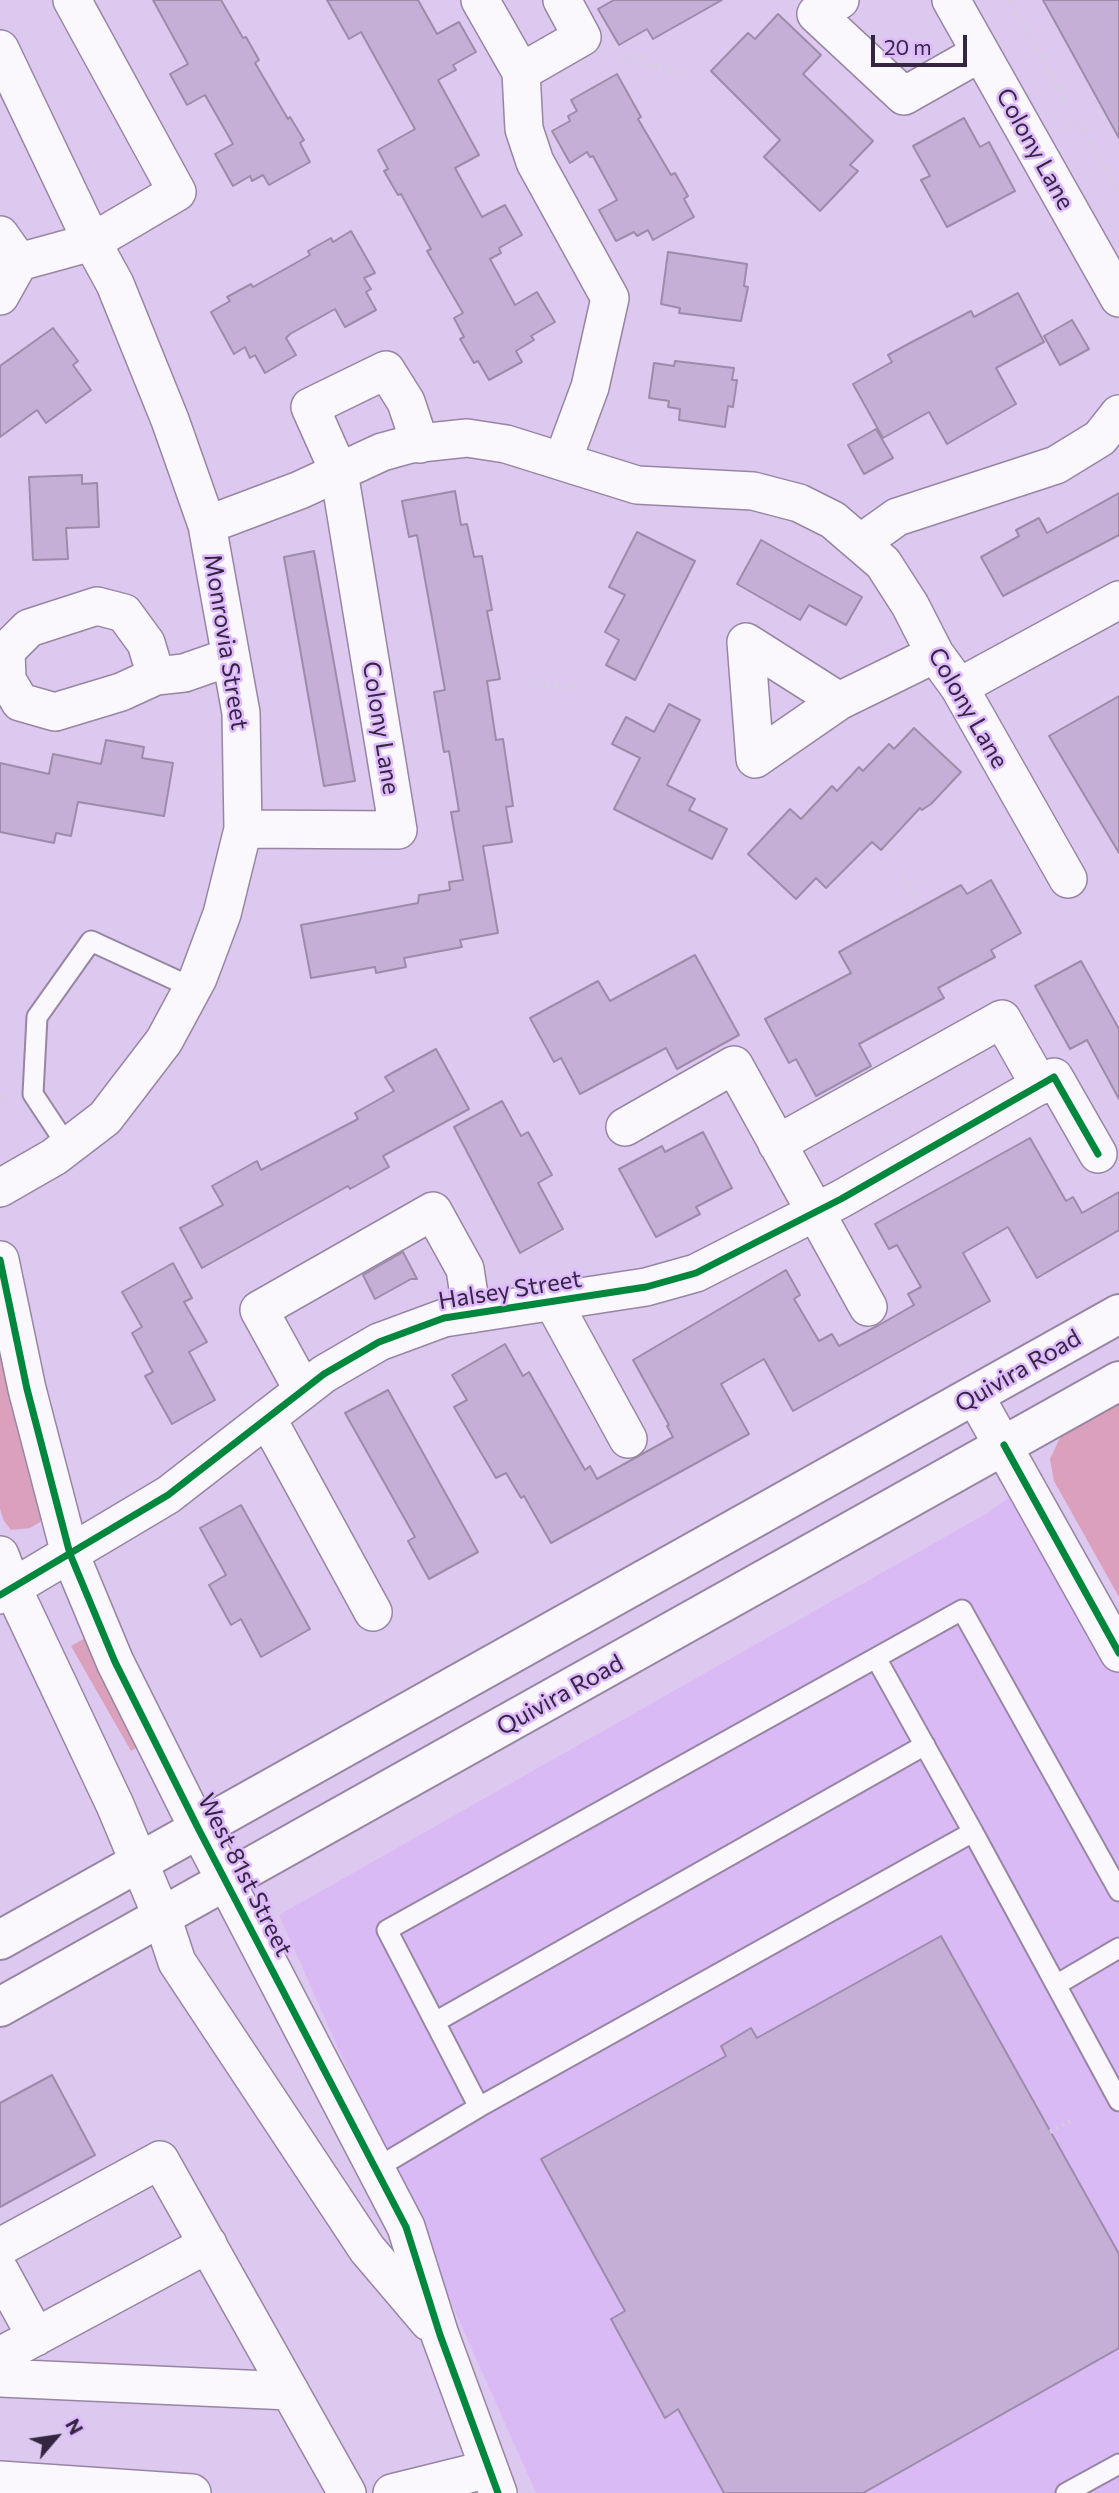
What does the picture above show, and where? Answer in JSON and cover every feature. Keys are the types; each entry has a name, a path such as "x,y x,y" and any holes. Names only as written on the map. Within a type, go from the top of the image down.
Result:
{"main road":[{"name":"Quivira Road","path":"0,1940 1119,1314"},
{"name":"Quivira Road","path":"0,2007 226,1883 1119,1381"}],"street":[{"path":"0,296 10,248 92,242 177,192 72,0"},
{"path":"480,0 521,72 524,129 536,162 610,298 590,387 563,460"},
{"path":"521,72 582,37 562,0"},
{"path":"840,0 816,14 904,96 980,53"},
{"name":"Colony Lane","path":"951,0 1119,299"},
{"name":"Monrovia Street","path":"0,49 92,242 115,284 143,349 207,525 241,713 243,829 222,914 193,988 164,1041 105,1118 68,1147 0,1188"},
{"path":"340,471 310,407 386,370 406,402 420,444"},
{"path":"862,542 897,517 1056,465 1101,438 1119,414"},
{"name":"Colony Lane","path":"207,525 300,490 382,453 420,444 467,438 506,444 637,485 753,491 799,503 833,520 862,542 883,563 910,605 936,654 959,687 1068,879"},
{"name":"Colony Lane","path":"243,829 398,830 340,471"},
{"path":"959,687 1119,600"},
{"path":"839,701 936,654"},
{"path":"156,676 184,673 230,657"},
{"path":"777,1144 1002,1019 1098,1154"},
{"path":"625,1127 734,1065 868,1307"},
{"name":"Halsey Street","path":"6,1592 168,1495 324,1374 379,1342 444,1318 646,1287 696,1273 815,1213 1047,1082"},
{"path":"303,1390 259,1310 433,1211 465,1269 472,1314"},
{"name":"West 81st Street","path":"0,1260 27,1389 70,1554 116,1662 199,1830 406,2227 440,2335 494,2481"},
{"path":"553,1302 628,1439"},
{"path":"975,1396 1119,1653"},
{"path":"267,1418 373,1612"},
{"name":"West 81st Street","path":"0,1555 6,1592 115,1805 137,1863 162,1917 177,1962 367,2249 440,2335"},
{"path":"0,2247 160,2160 347,2493"},
{"path":"0,2356 208,2244"},
{"path":"0,2271 36,2337"},
{"path":"0,2378 290,2391"},
{"path":"0,2480 192,2493"},
{"path":"392,2493 494,2481"}],"lane":[{"path":"68,1147 33,1094 37,1017 91,941 193,988"},
{"path":"480,2107 387,1930 962,1610 1119,1891"},
{"path":"876,1658 1119,2101"},
{"path":"435,2022 925,1745"},
{"path":"375,2169 480,2107 973,1832"},
{"path":"1056,1985 1119,1948"},
{"path":"1066,2493 1119,2464"}],"path":[{"path":"1009,0 1066,100 1021,125"},
{"path":"582,37 592,54 613,42 625,62 639,55 650,65 689,75"},
{"path":"1079,121 1119,193"},
{"path":"530,684 581,688"},
{"path":"903,876 917,901"},
{"path":"1050,2132 1075,2118"}],"shaded area":[{"path":"0,1333 45,1508 40,1522 30,1528 11,1530 0,1509"},
{"path":"1119,1399 1119,1597 1054,1481 1050,1459 1063,1431"},
{"path":"1026,1485 1119,1633 1119,2493 536,2493 279,1915 989,1512"},
{"path":"91,1635 145,1743 131,1751 71,1646"}],"building":[{"path":"153,0 221,0 259,60 255,63 288,119 290,117 304,140 300,143 310,162 269,185 263,175 252,181 250,176 233,186 215,154 233,144 205,95 187,105 170,74 188,64"},
{"path":"327,0 418,0 437,34 459,22 476,52 453,65 456,70 438,80 479,155 455,168 482,217 505,205 522,235 499,248 501,253 490,259 515,305 537,292 555,322 531,336 534,340 516,351 522,362 489,380 478,361 474,363 460,339 464,337 454,318 463,313 427,251 431,249 401,194 398,195 384,171 388,169 378,150 415,129 361,32 349,39"},
{"path":"614,0 722,0 653,39 647,29 619,45 598,9"},
{"path":"1043,0 1119,0 1119,138"},
{"path":"778,14 821,55 803,74 873,141 850,165 858,171 820,211 764,157 780,140 711,71 748,33 755,39"},
{"path":"617,74 641,117 638,119 671,175 675,173 688,196 684,199 694,217 653,240 648,230 637,236 634,232 616,241 599,210 617,200 593,156 590,157 587,152 570,163 552,131 570,121 568,116 577,111 571,100"},
{"path":"964,118 980,147 989,142 1015,191 947,227 921,180 930,176 913,146"},
{"path":"351,231 375,273 364,278 371,289 366,292 376,310 345,327 335,309 290,334 286,338 296,355 265,373 255,355 250,358 245,347 234,354 211,312 230,301 227,297 251,284 253,287 310,255 308,251 331,238 333,242"},
{"path":"668,252 747,264 744,286 748,287 741,321 679,313 680,308 661,304"},
{"path":"1018,293 1044,342 996,368 1016,404 947,444 929,412 883,438 853,384 892,362 888,355 971,311 974,317"},
{"path":"1072,320 1089,349 1060,365 1044,336"},
{"path":"53,328 78,361 73,365 91,390 46,423 37,410 0,437 0,366"},
{"path":"675,361 734,368 732,380 737,380 733,407 728,406 725,427 679,420 680,409 668,407 669,401 649,398 654,363 674,366"},
{"path":"876,429 893,458 864,474 848,445"},
{"path":"82,475 82,484 97,483 99,527 66,528 68,559 33,560 29,477"},
{"path":"455,491 461,525 467,524 474,557 482,556 492,610 487,611 500,679 487,681 496,740 503,739 513,806 506,807 512,842 483,846 498,933 460,940 462,947 404,958 406,967 376,973 375,967 311,978 301,925 418,903 419,895 450,890 449,882 463,880 451,812 459,811 449,751 444,752 434,692 445,690 417,535 409,537 402,501"},
{"path":"1119,493 1119,535 1003,596 981,557 1019,536 1016,530 1039,518 1047,533"},
{"path":"637,532 695,561 635,680 606,665 619,640 605,632 625,595 609,587"},
{"path":"761,540 862,597 846,625 809,605 800,620 737,584"},
{"path":"314,551 355,781 324,786 284,557"},
{"path":"1119,696 1119,853 1049,736"},
{"path":"669,704 700,720 667,785 695,799 689,810 727,829 712,859 614,809 640,758 612,744 626,717 654,732"},
{"path":"914,728 961,772 931,804 922,810 920,808 881,850 872,842 826,888 816,878 796,899 748,854 790,809 801,819 832,786 837,791 859,767 863,771 889,744 894,749"},
{"path":"106,740 144,747 142,758 173,763 164,816 78,802 71,836 56,833 54,843 0,832 0,763 49,774 53,754 101,764"},
{"path":"991,880 1021,933 991,950 995,957 938,988 944,998 859,1044 871,1066 816,1096 796,1059 789,1063 765,1019 851,973 839,952 961,885 967,894"},
{"path":"695,955 739,1035 677,1069 666,1048 580,1094 561,1058 554,1062 530,1018 598,981 610,1001"},
{"path":"1081,961 1119,1029 1119,1099 1087,1040 1070,1049 1035,986"},
{"path":"436,1049 469,1109 383,1156 389,1167 350,1189 348,1186 202,1268 180,1228 223,1205 212,1186 257,1161 261,1170 358,1119 355,1113 394,1091 385,1077"},
{"path":"502,1101 521,1136 528,1132 552,1175 538,1183 563,1229 520,1253 454,1127"},
{"path":"703,1132 732,1188 696,1207 700,1214 656,1237 619,1169 662,1146 665,1152"},
{"path":"1030,1138 1066,1201 1073,1197 1082,1213 1119,1192 1119,1230 1037,1278 1008,1227 963,1253 990,1301 793,1411 764,1359 721,1384 749,1434 551,1543 524,1496 521,1498 506,1473 496,1478 454,1407 467,1400 452,1375 505,1344 523,1376 529,1372 585,1470 590,1466 597,1479 673,1437 633,1360 786,1270 800,1295 794,1299 819,1341 832,1334 839,1346 879,1325 914,1305 908,1294 921,1287 897,1245 889,1249 875,1224"},
{"path":"403,1252 417,1279 411,1279 375,1299 363,1275"},
{"path":"173,1263 192,1298 184,1302 207,1342 189,1352 215,1400 172,1424 145,1376 153,1372 132,1333 142,1327 122,1292"},
{"path":"388,1390 478,1552 429,1579 408,1541 415,1537 345,1413"},
{"path":"241,1505 310,1629 261,1657 241,1619 231,1625 209,1585 226,1575 200,1528"},
{"path":"941,1936 1119,2254 1119,2348 863,2493 724,2493 678,2409 665,2418 611,2319 625,2311 541,2159 726,2056 721,2046 751,2028 757,2038"},
{"path":"52,2075 95,2155 0,2207 0,2103"}],"cycle path":[{"path":"0,1595 168,1495 324,1374 379,1342 444,1318 646,1287 696,1273 841,1199 1054,1077 1098,1154"},
{"path":"0,1260 27,1389 70,1554 115,1662 199,1830 406,2227 440,2335 498,2493"},
{"path":"1004,1445 1119,1653"}]}
